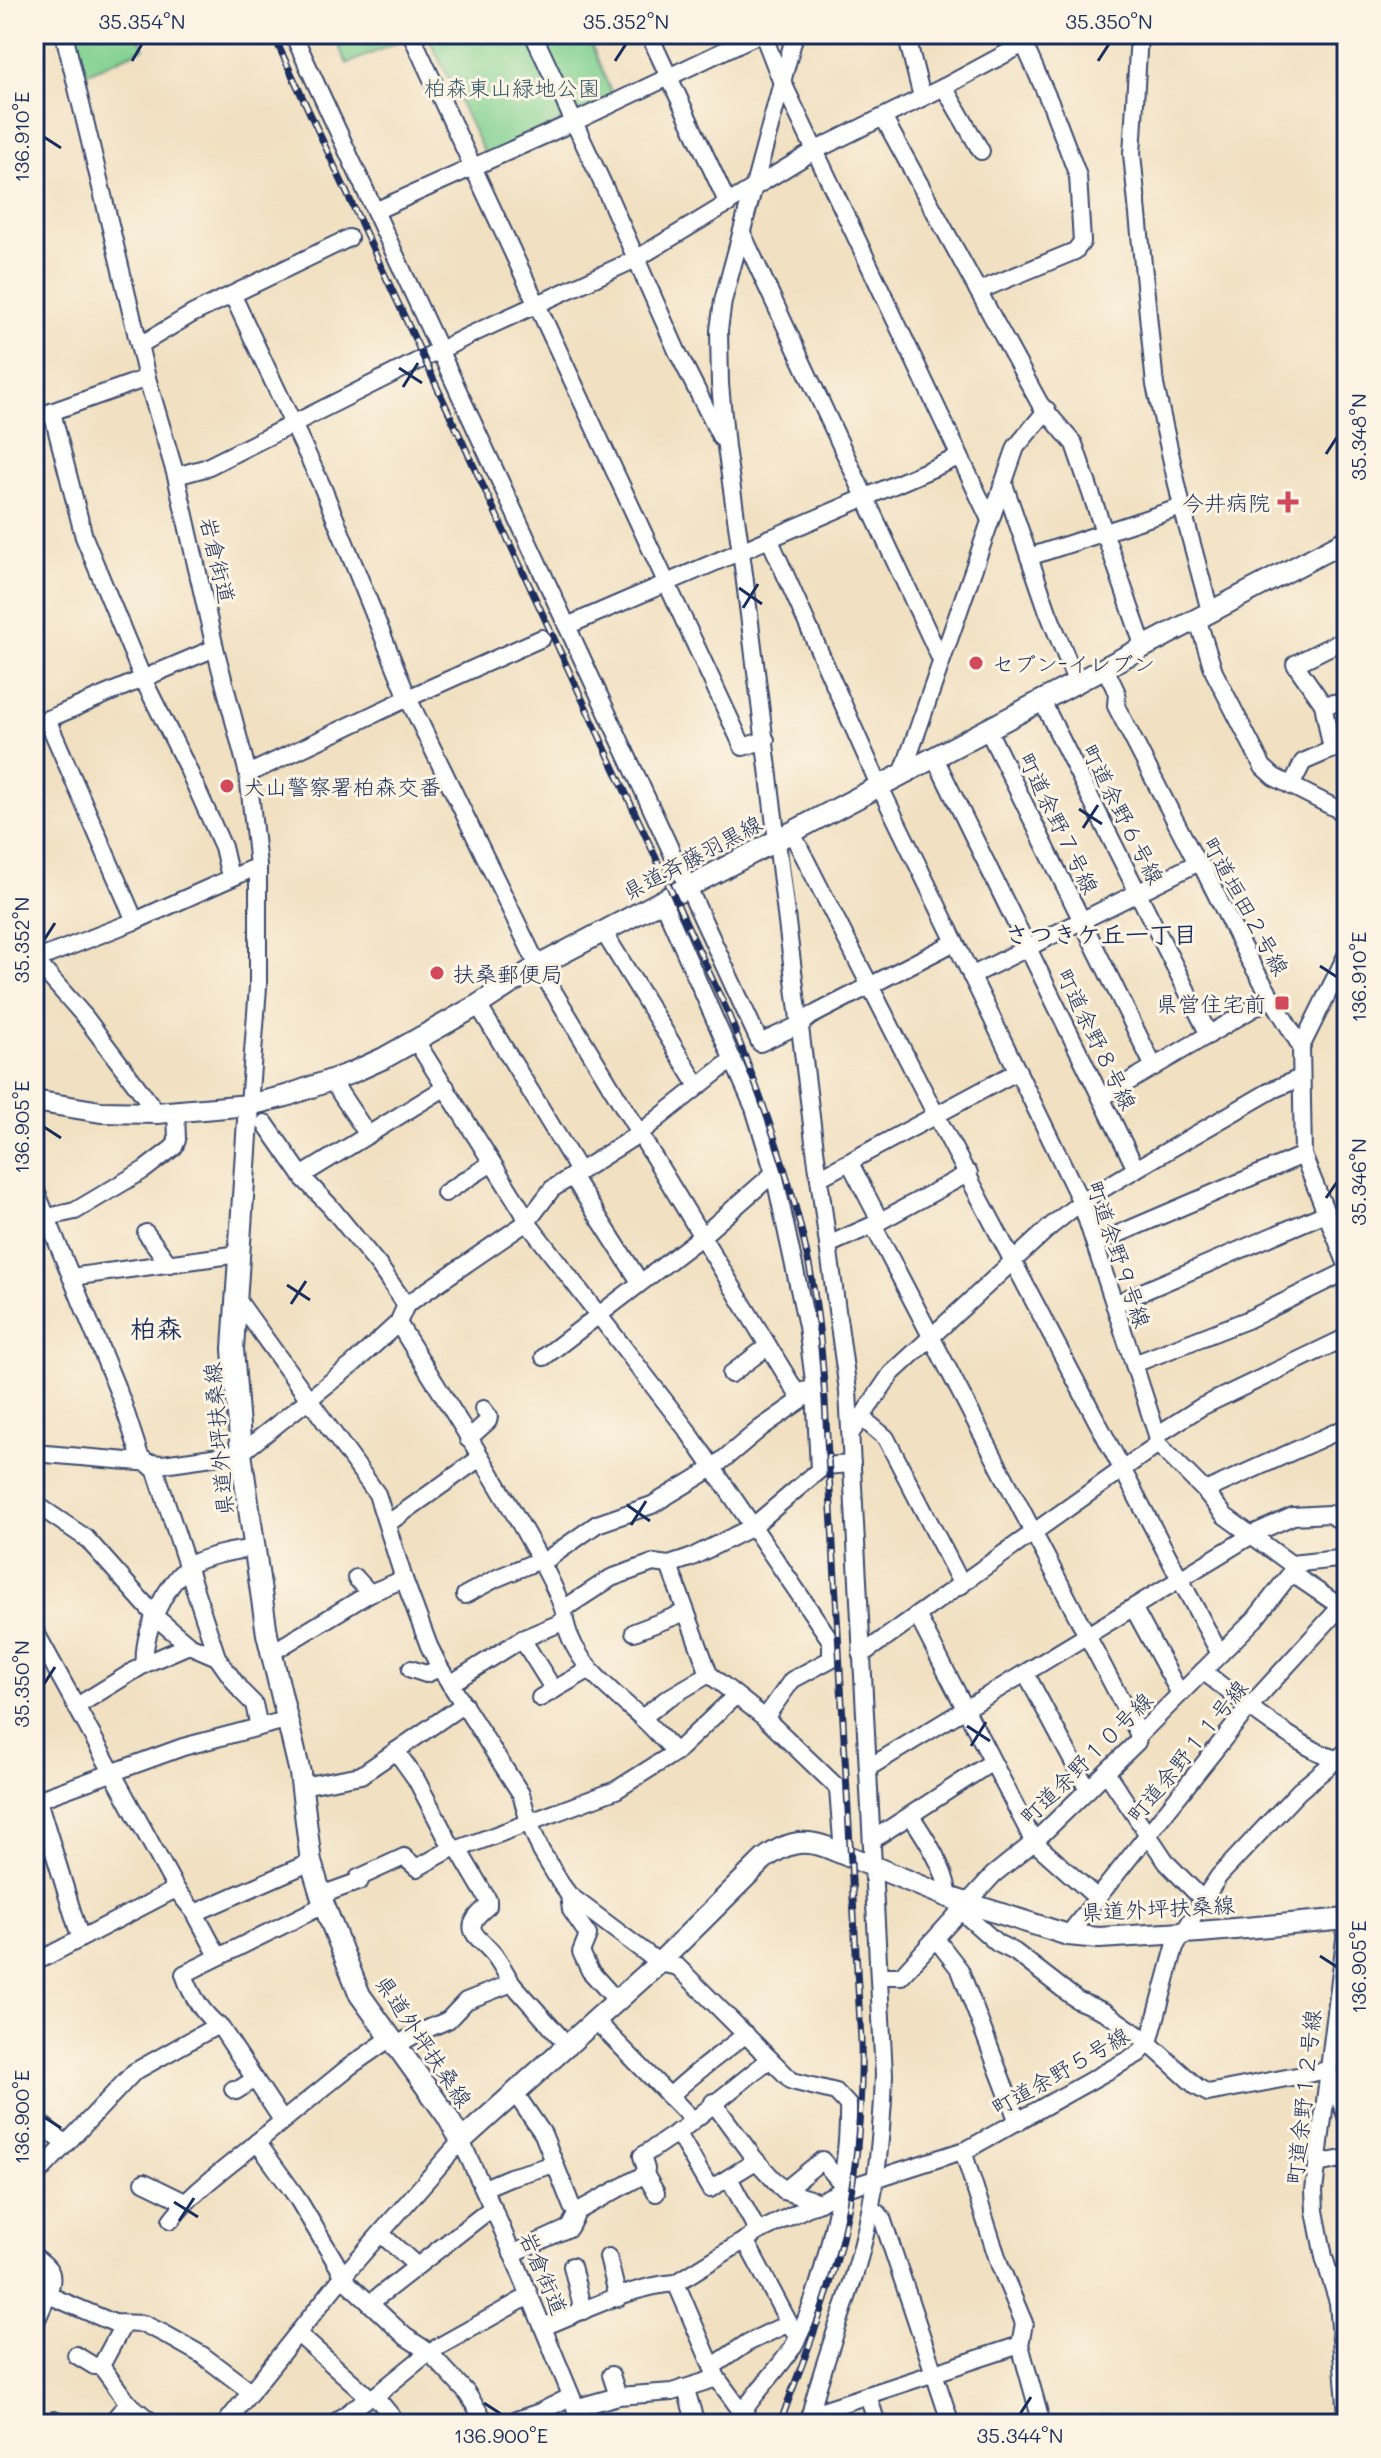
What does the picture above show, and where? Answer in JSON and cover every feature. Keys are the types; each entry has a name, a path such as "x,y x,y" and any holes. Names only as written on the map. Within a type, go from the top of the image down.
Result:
{"main road":[{"name":"県道斉藤羽黒線","path":"34,1101 101,1112 167,1112 249,1105 332,1081 416,1041 538,966 603,931 1347,540"},
{"name":"県道外坪扶桑線","path":"249,1105 233,1349 241,1453 271,1653 302,1786 311,1862 322,1900 360,1995 447,2116 461,2141 569,2047 764,1859 778,1849 805,1842 843,1854 959,1904 1068,1935 1099,1938 1347,1921"}],"street":[{"name":"岩倉街道","path":"64,34 147,378 176,476 215,648 248,774 258,866 258,987 249,1105"},
{"path":"293,34 760,1043 955,942"},
{"path":"411,34 743,747 766,740"},
{"path":"533,34 677,351 726,447"},
{"path":"649,34 728,204"},
{"path":"375,211 761,34 990,520"},
{"path":"795,34 723,301 719,330 726,447 766,740 785,835 801,1024 819,1178 844,1345 880,1976 883,2100 870,2212 854,2276 809,2419"},
{"path":"906,34 922,97"},
{"path":"176,476 205,468 440,351 636,259 814,151 944,87 1021,39 1042,34"},
{"path":"1139,34 1132,154 1155,385 1214,672 1260,763 1270,775 1347,814"},
{"path":"978,291 1075,251 1082,242 1078,176 1052,107 1021,39"},
{"path":"944,87 981,151"},
{"path":"883,117 1040,404 1074,444 1143,645"},
{"path":"742,233 941,660"},
{"path":"140,345 192,314 349,238"},
{"path":"233,296 322,486 408,698 538,966 801,1400"},
{"path":"34,418 147,378"},
{"path":"903,772 1016,447 1047,410"},
{"path":"52,412 84,537 143,679 217,834 230,877"},
{"path":"567,626 959,457"},
{"path":"1004,484 1048,612 1076,681"},
{"path":"1029,557 1182,507"},
{"name":"町道余野９号線","path":"769,538 879,785 1081,1202 1157,1440 1225,1516 1345,1606"},
{"path":"248,774 542,638"},
{"path":"1291,786 1303,762 1339,746 1323,704 1295,664 1347,638"},
{"path":"135,921 41,722 215,648"},
{"name":"町道垣田２号線","path":"1104,666 1117,693 1116,706 1197,863 1203,868 1248,958 1301,1047"},
{"name":"町道余野６号線","path":"1041,699 1209,1035"},
{"path":"1323,704 1347,702"},
{"name":"町道余野７号線","path":"987,728 1154,1067"},
{"name":"町道余野８号線","path":"934,756 1136,1169"},
{"path":"785,835 871,985 936,1115 1220,1654"},
{"path":"971,976 1197,863"},
{"path":"41,1219 75,1211 144,1170 174,1147 177,1140 167,1112 35,960 135,921 258,866"},
{"path":"662,900 754,1108 774,1173 802,1296 815,1389 819,1469"},
{"path":"603,931 698,1086"},
{"path":"1134,1364 1247,1320 1347,1268 1303,1155 1300,1078 1301,1047 1347,954"},
{"path":"1101,1098 1271,998"},
{"path":"478,1005 640,1282"},
{"path":"416,1041 527,1222 600,1314 713,1468 831,1641 831,1659 792,1680 765,1718"},
{"path":"34,1453 163,1464 241,1453 352,1365 398,1323 406,1305 527,1222 552,1189 640,1133 733,1059"},
{"path":"819,1178 1018,1071"},
{"path":"851,1434 891,1374 1081,1202 1272,1090 1300,1078"},
{"path":"332,1081 368,1135"},
{"path":"304,1179 306,1173 446,1087"},
{"path":"265,1123 304,1179 379,1266 406,1305"},
{"path":"1095,1244 1303,1155"},
{"path":"445,1193 492,1163"},
{"path":"850,1163 932,1337 1139,1735"},
{"path":"544,1357 702,1236 774,1173"},
{"path":"828,1245 969,1173"},
{"path":"34,1186 41,1219 71,1277 140,1456 156,1471 217,1657 254,1704 259,1727"},
{"path":"1114,1304 1326,1213"},
{"path":"146,1233 169,1264"},
{"path":"71,1277 239,1254"},
{"path":"236,1298 377,1494 429,1646 521,1794 529,1822 551,1870 569,1895 659,1962 678,1967 792,2081 841,2094 847,2102 847,2150 823,2265 793,2330 738,2418"},
{"path":"398,1323 541,1561 590,1669 611,1693 676,1752"},
{"path":"861,1655 1123,1471 1201,1407 1347,1337"},
{"path":"731,1374 768,1346"},
{"path":"465,1595 497,1578 541,1561 597,1524 652,1505 713,1468 801,1400 803,1391 815,1389"},
{"path":"468,1439 488,1421 489,1417 483,1409"},
{"path":"861,1417 886,1438 962,1585"},
{"path":"1205,1491 1347,1427"},
{"path":"387,1524 480,1458"},
{"path":"450,1684 565,1614 611,1578 653,1563 669,1565 752,1527 819,1469 852,1464"},
{"path":"34,1503 86,1538 159,1620 189,1645 217,1657"},
{"path":"868,1768 1257,1532 1293,1516 1329,1514 1339,1520 1347,1519"},
{"path":"145,1664 154,1613 186,1568 234,1551 254,1549"},
{"path":"1291,1568 1347,1558"},
{"path":"669,1565 709,1674 765,1718 838,1788 843,1854"},
{"name":"町道余野１０号線","path":"880,1976 901,1976 936,1939 959,1904 1034,1842 1137,1742 1139,1735 1255,1619 1291,1568"},
{"path":"356,1578 370,1593"},
{"path":"271,1653 370,1593 404,1579"},
{"name":"町道余野１１号線","path":"1068,1935 1249,1707 1345,1606"},
{"path":"1134,1609 1180,1694"},
{"path":"634,1632 686,1612"},
{"path":"918,1617 1034,1842 1097,1898"},
{"path":"34,1629 176,1889 195,1913 218,1956"},
{"path":"522,1639 547,1694 590,1669"},
{"path":"77,1706 145,1664 189,1645"},
{"path":"411,1669 426,1674 440,1668"},
{"path":"1203,1671 1249,1707 1328,1757 1343,1757"},
{"path":"642,1718 665,1700 709,1674"},
{"path":"1026,1674 1088,1790"},
{"path":"282,2120 189,1988 184,1974 360,1881 358,1878 404,1857 417,1868 455,1848 616,1790 676,1752 735,1696"},
{"path":"302,1786 361,1775 464,1704"},
{"path":"80,1937 36,1800 183,1747 286,1720"},
{"path":"396,1751 488,1900 488,1906 476,1916 473,1928 475,1938 494,1954 512,1983 569,2047"},
{"name":"町道余野５号線","path":"543,2327 618,2298 676,2283 752,2236 820,2202 840,2188 875,2180 966,2150 1138,2054 1149,2043 1175,1947 1219,1876 1299,1791 1343,1757"},
{"path":"872,1840 992,1762"},
{"path":"1106,1772 1167,1863 1203,1900"},
{"path":"911,1816 927,1839 931,1853 959,1904 997,1943 1015,1952 1077,2000 1105,2012 1149,2043 1197,2087 1208,2093 1328,2070 1347,2118"},
{"path":"195,1913 311,1862"},
{"path":"34,1963 176,1889"},
{"path":"569,1895 571,1910 588,1935 581,1952 590,1971 617,2001"},
{"name":"町道余野１２号線","path":"1347,1921 1317,2164 1315,2211 1324,2257 1342,2300 1347,2416"},
{"path":"936,1939 960,1970 1018,2122"},
{"path":"171,2220 185,2202 282,2120 392,2043 448,2020 466,2001 512,1983"},
{"path":"596,2021 693,2120"},
{"path":"34,2178 134,2072 218,2025"},
{"path":"669,2097 696,2071 746,2034"},
{"path":"656,2193 645,2174 642,2156 770,2059"},
{"path":"233,2089 236,2091 255,2079"},
{"path":"515,2093 543,2134 572,2207 578,2211"},
{"path":"713,2102 753,2157 784,2191 820,2202"},
{"path":"34,2118 66,2144"},
{"path":"677,2132 710,2189 751,2164 753,2157"},
{"name":"岩倉街道","path":"461,2141 493,2207 583,2424"},
{"path":"225,2424 344,2275 461,2141"},
{"path":"257,2142 296,2196 348,2283 406,2337 429,2352 466,2392 487,2424"},
{"path":"966,2150 1000,2266 1024,2323 1020,2345 1042,2424"},
{"path":"1317,2164 1347,2158"},
{"path":"784,2191 822,2160 840,2188"},
{"path":"484,2188 555,2164"},
{"path":"512,2254 569,2228 578,2211 645,2174"},
{"path":"729,2178 793,2330"},
{"path":"144,2182 185,2202"},
{"path":"370,2303 493,2207"},
{"path":"870,2212 882,2218 951,2424"},
{"path":"381,2234 417,2266"},
{"path":"34,2256 50,2269 53,2281 34,2326"},
{"path":"608,2257 618,2298"},
{"path":"572,2266 583,2311"},
{"path":"676,2283 738,2418"},
{"path":"48,2295 123,2325 144,2324 174,2338 251,2392"},
{"path":"333,2424 429,2352 529,2296"},
{"path":"101,2366 123,2325"},
{"path":"504,2424 573,2402 683,2388 715,2372 747,2343 793,2330"},
{"path":"298,2334 372,2396 398,2424"},
{"path":"809,2419 868,2395 1020,2345"},
{"path":"76,2355 94,2366 101,2366"},
{"path":"101,2366 128,2403 154,2424"},
{"path":"611,2375 618,2396"},
{"path":"683,2388 696,2424"},
{"path":"868,2395 877,2424"},
{"path":"110,2424 128,2403"}],"green space":[{"path":"70,34 137,34 144,48 81,76"},
{"name":"柏森東山緑地公園","path":"333,34 417,34 347,64"},
{"name":"柏森東山緑地公園","path":"427,34 587,34 613,97 486,157"}],"railway":[{"path":"273,34 728,1013 778,1150 807,1256 819,1324 824,1388 861,2071 855,2164 845,2224 824,2302 780,2424"}],"place":[{"name":"今井病院","path":"1288,502"},
{"name":"セブン-イレブン","path":"976,663"},
{"name":"犬山警察署柏森交番","path":"227,786"},
{"name":"扶桑郵便局","path":"437,973"},
{"name":"県営住宅前","path":"1282,1003"}],"district":[{"name":"さつきケ丘一丁目","path":"1101,933"},
{"name":"柏森","path":"156,1328"}]}
